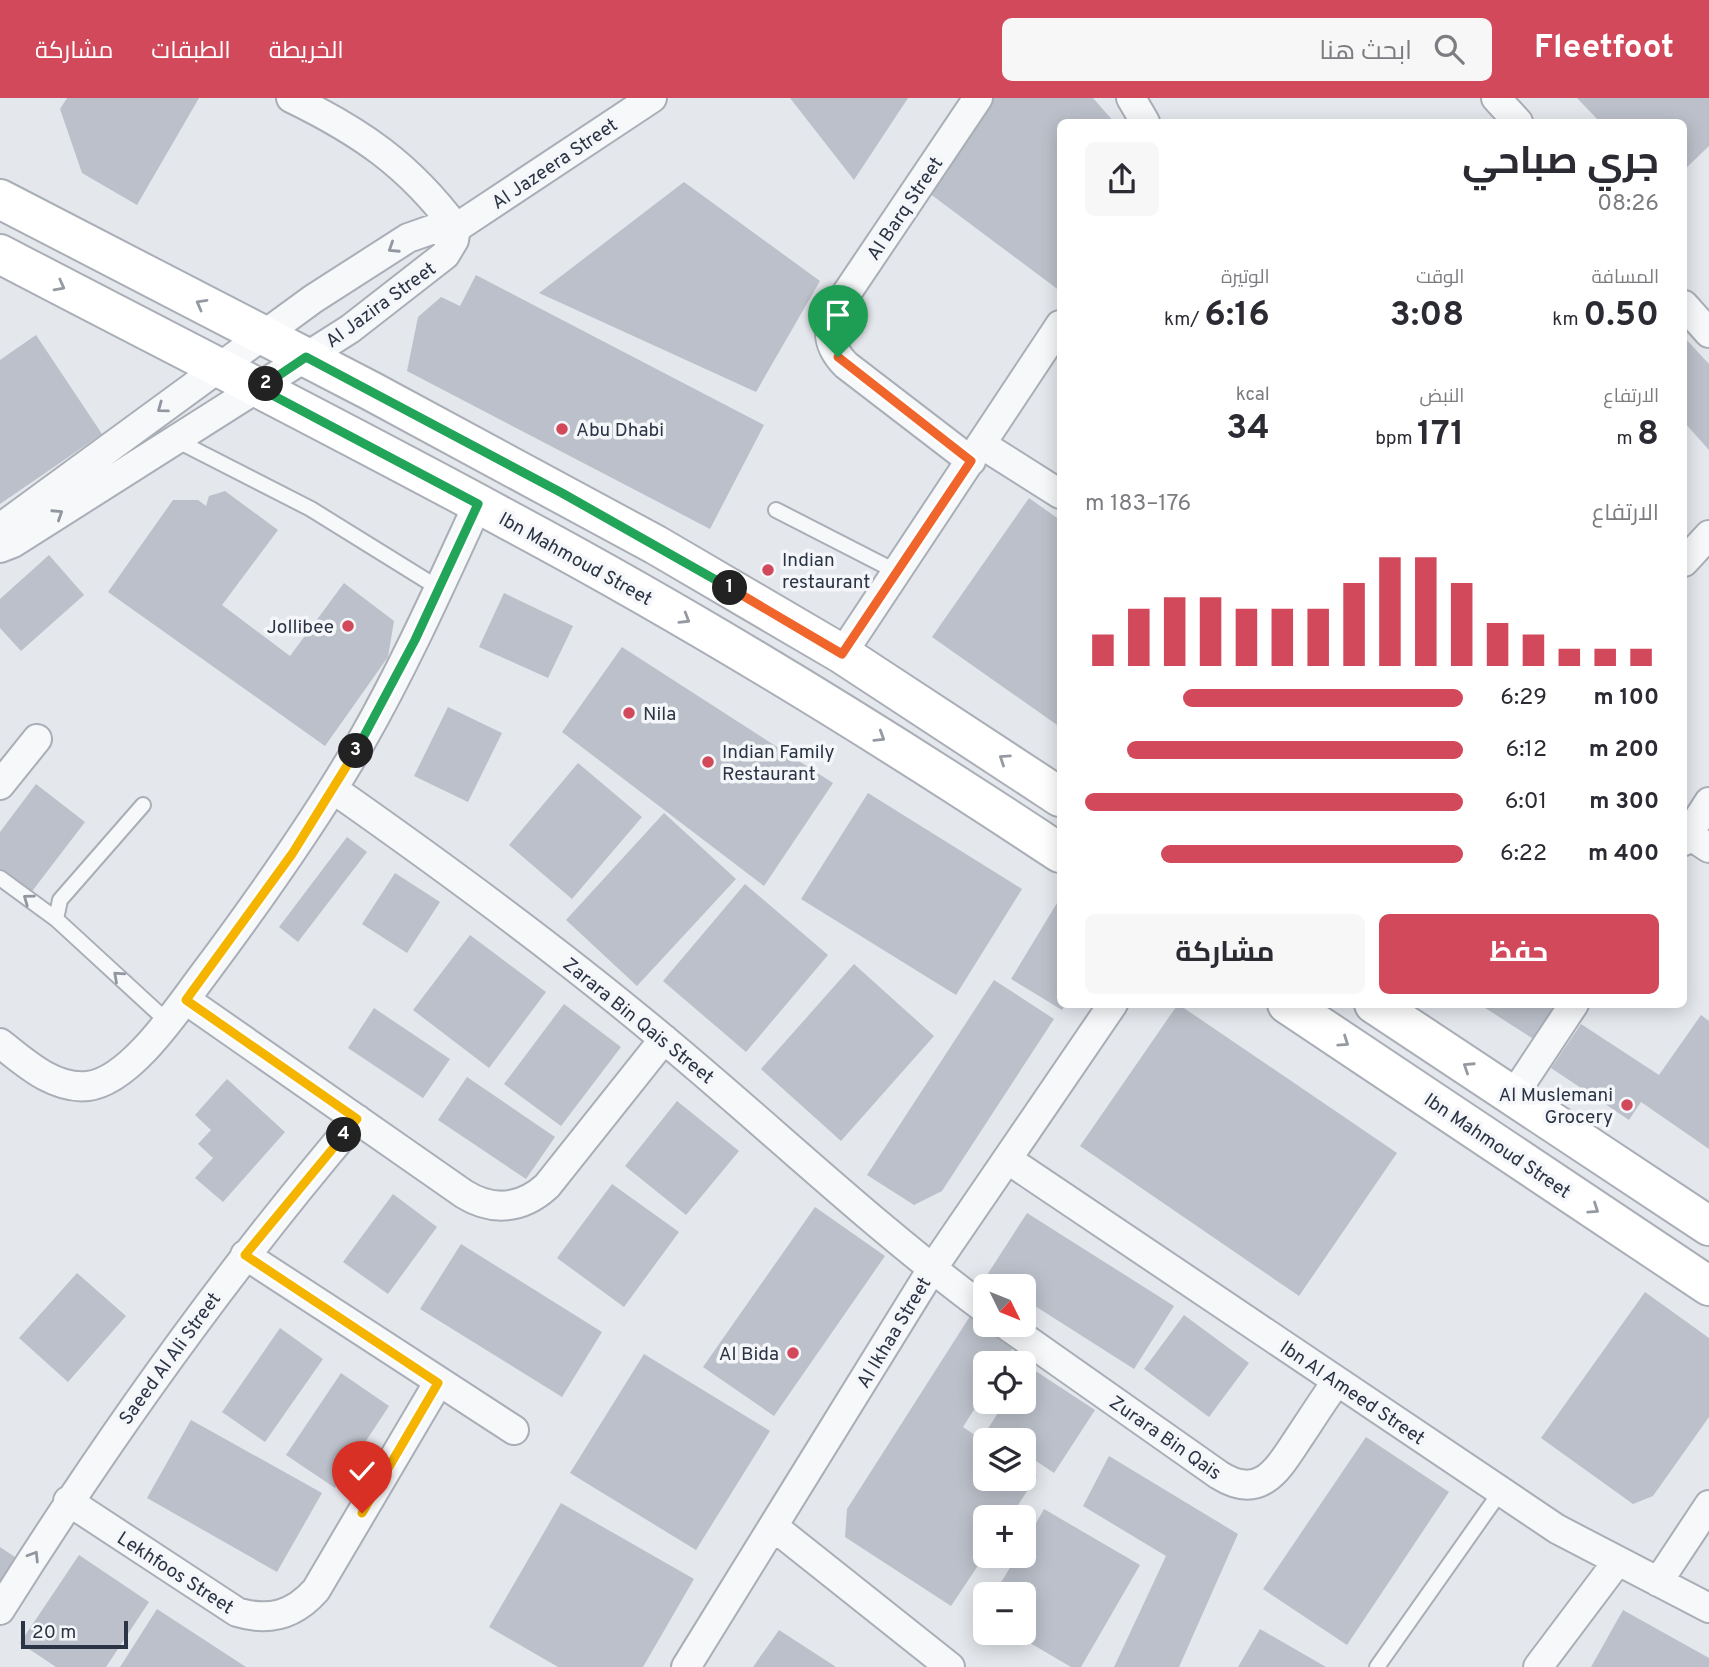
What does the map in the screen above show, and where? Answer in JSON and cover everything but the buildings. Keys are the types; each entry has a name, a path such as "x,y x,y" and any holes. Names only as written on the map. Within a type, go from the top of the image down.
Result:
{"street":[{"path":"291,98 346,125 373,143 433,198 456,228"},
{"name":"Al Jazeera Street","path":"456,228 652,98"},
{"name":"Al Barq Street","path":"978,98 838,306 829,326 832,347 846,365 976,453 1057,493"},
{"path":"1131,98 1143,119"},
{"path":"1496,98 1515,119"},
{"path":"0,199 306,357 632,532 842,654 1057,795"},
{"name":"Al Jazira Street","path":"0,528 261,336 408,238 442,226 456,228 450,247 432,267 351,329 13,543 0,548"},
{"name":"Ibn Mahmoud Street","path":"0,254 478,504 668,609 785,678 1057,851"},
{"path":"1687,308 1709,333"},
{"path":"842,654 1057,330"},
{"path":"0,1042 51,1080 63,1085 89,1086 113,1076 168,1022 292,854 332,789 389,691 440,589 478,504"},
{"path":"1687,559 1709,536"},
{"path":"0,785 37,739"},
{"name":"Zarara Bin Qais Street","path":"332,789 501,910 663,1039 871,1220 932,1269"},
{"path":"1694,841 1709,802"},
{"path":"186,1000 475,1201 487,1205 513,1206 526,1202 547,1186 663,1039"},
{"name":"Al Ikhaa Street","path":"686,1667 932,1269 1110,1008"},
{"name":"Ibn Mahmoud Street","path":"1293,1008 1709,1286"},
{"path":"1380,1008 1709,1226"},
{"path":"1513,1096 1571,1008"},
{"name":"Saeed Al Ali Street","path":"0,1610 68,1502 136,1402 245,1255 357,1119"},
{"name":"Ibn Al Ameed Street","path":"1007,1159 1557,1529 1709,1608"},
{"path":"245,1255 514,1430"},
{"path":"932,1269 973,1300"},
{"name":"Zurara Bin Qais","path":"1023,1337 1219,1475 1240,1485 1252,1484 1273,1475 1337,1381"},
{"name":"Lekhfoos Street","path":"68,1502 237,1612 266,1618 281,1615 306,1601 320,1584 438,1383"},
{"path":"1658,1582 1709,1505"},
{"path":"775,1527 950,1667"},
{"path":"1538,1667 1617,1562"}],"lane":[{"path":"176,440 311,509 440,589"},
{"path":"776,510 897,572"},
{"path":"56,919 60,900 143,805"},
{"path":"0,878 56,919 168,1022"},
{"path":"1377,1667 1501,1492"}],"place":[{"name":"Abu Dhabi","path":"562,429"},
{"name":"Indian restaurant","path":"768,570"},
{"name":"Jollibee","path":"348,626"},
{"name":"Nila","path":"629,713"},
{"name":"Indian Family Restaurant","path":"708,762"},
{"name":"Al Muslemani Grocery","path":"1627,1105"},
{"name":"Al Bida","path":"793,1353"}],"route":[{"path":"362,1513 438,1383 245,1255 357,1119 186,1000 292,854 362,741 440,589 478,504 259,388 306,357 656,545 842,654 971,461 838,357"}]}
